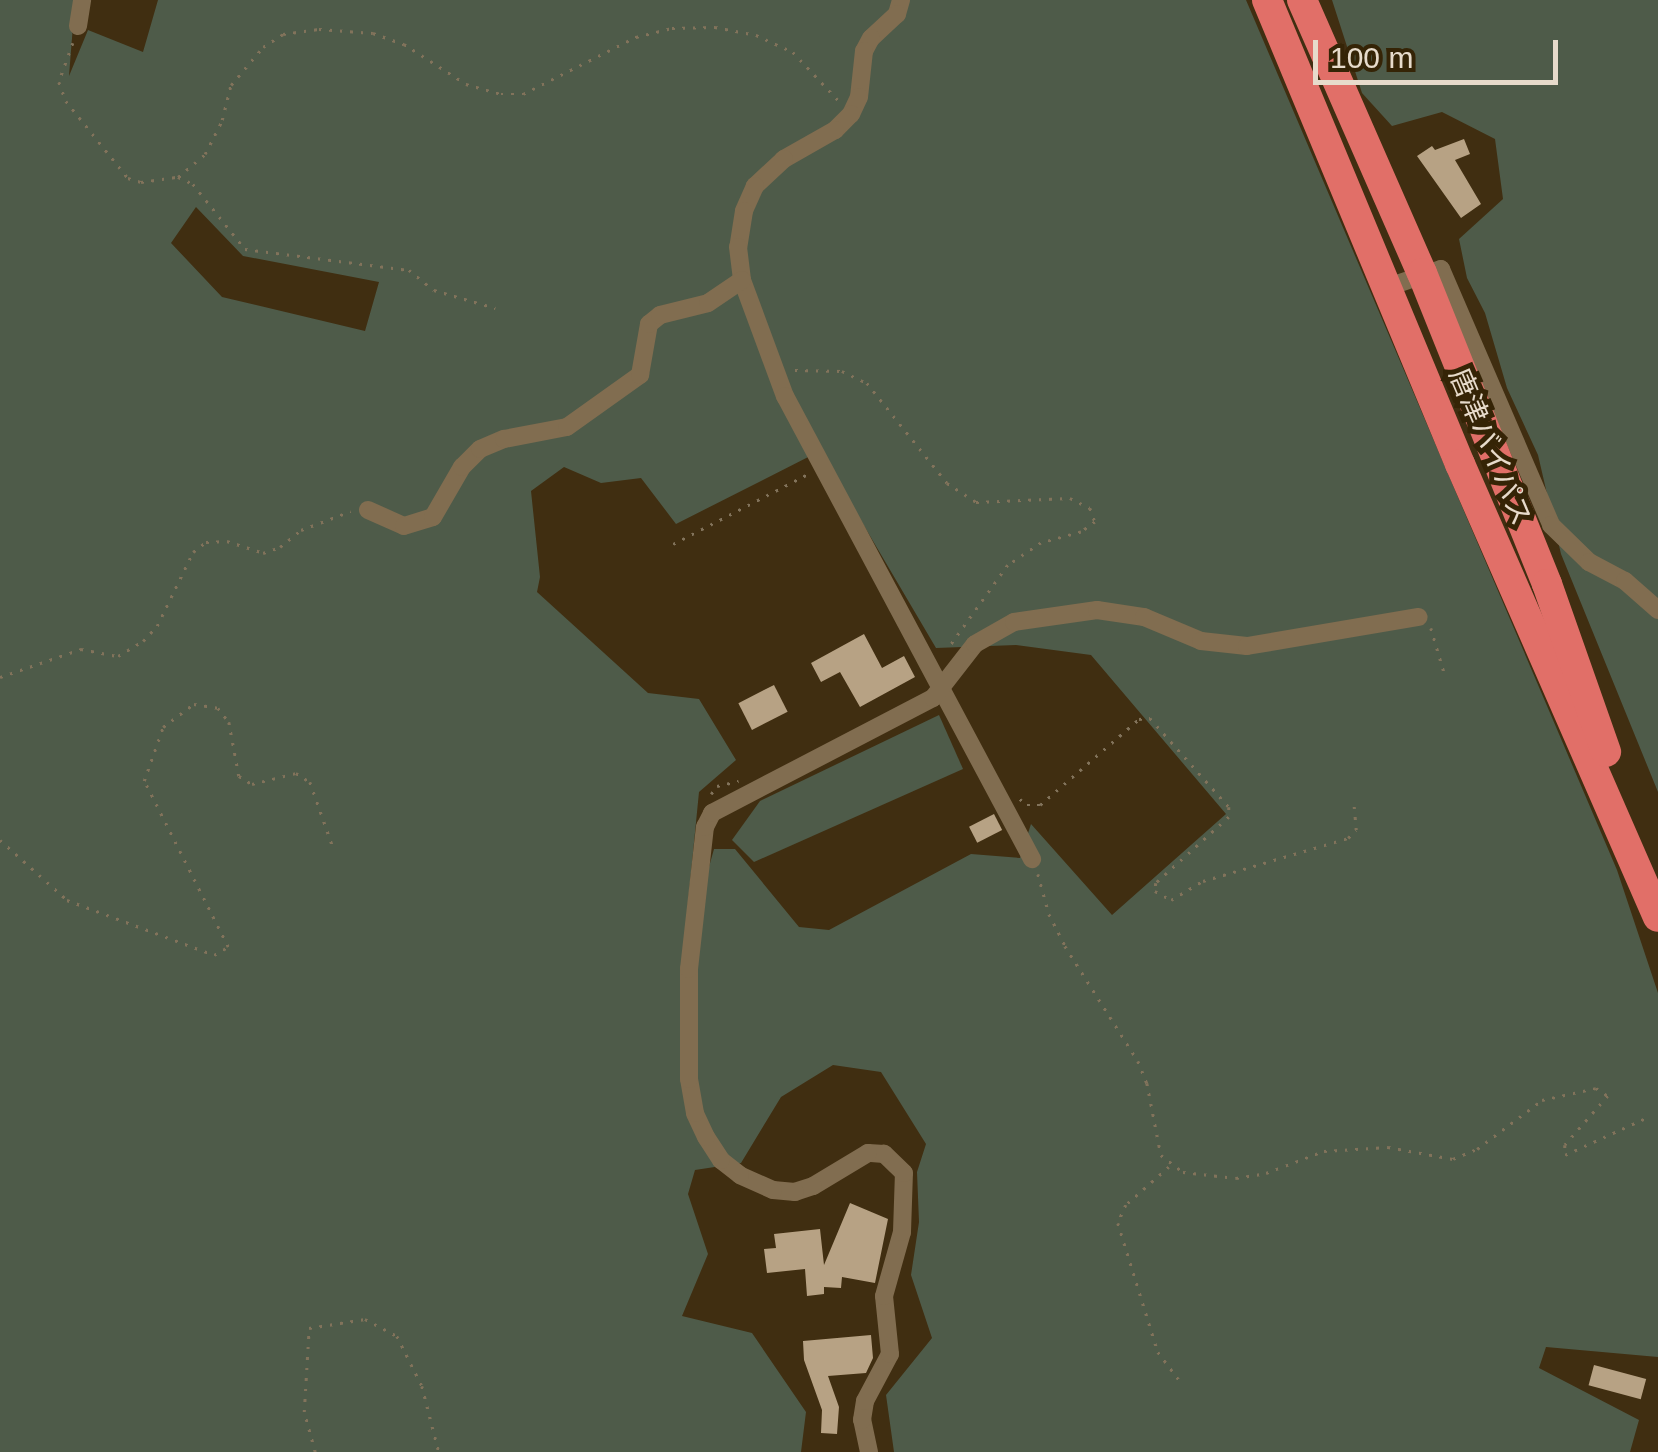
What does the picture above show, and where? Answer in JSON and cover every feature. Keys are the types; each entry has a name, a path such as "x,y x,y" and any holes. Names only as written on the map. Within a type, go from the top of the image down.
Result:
{"highway":[{"name":"唐津バイパス","path":"1268,0 1460,464 1658,918"},
{"name":"唐津バイパス","path":"1302,0 1422,273 1547,584 1658,900"}],"street":[{"path":"78,26 82,0"},
{"path":"901,0 897,14 870,38 864,51 859,97 851,114 812,146 784,159 755,186 744,211 738,247 742,280 772,369 821,468 948,680 991,780 1032,859"},
{"path":"1388,286 1441,268 1551,525 1589,562 1625,581 1658,610"},
{"path":"368,510 404,526 433,517 462,467 480,450 504,439 567,427 640,376 649,324 660,315 708,303 742,280"},
{"path":"869,1452 862,1420 865,1401 890,1354 884,1296 902,1232 904,1173 884,1154 868,1153 813,1186 795,1192 772,1190 740,1175 721,1160 695,1113 689,1078 689,969 706,827 712,814 948,680 975,644 997,628 1098,610 1144,616 1222,646 1248,646 1419,617"}],"path":[{"path":"78,26 58,82 66,102 128,178 140,182 178,177 206,154 222,120 231,85 263,47 283,34 319,29 374,32 404,44 466,84 522,94 636,37 672,28 716,27 756,34 793,52 851,114"},
{"path":"178,177 193,184 245,249 410,270 434,290 495,308"},
{"path":"772,369 842,371 867,383 948,483 976,502 1070,498 1090,508 1095,522 1081,532 1041,542 1008,566 950,645 948,680"},
{"path":"673,544 821,468"},
{"path":"0,677 81,650 118,656 143,641 158,626 194,552 206,542 226,541 263,552 342,511 368,510"},
{"path":"1419,617 1431,628 1444,672"},
{"path":"0,840 67,900 214,955 228,946 144,782 163,728 194,704 218,708 229,722 238,776 252,784 296,773 310,782 332,846"},
{"path":"991,780 1002,781 1026,805 1040,805 1139,719 1150,718 1229,807 1229,817 1156,882 1155,891 1171,900 1203,881 1348,838 1356,830 1354,806"},
{"path":"1032,859 1049,914 1064,946 1138,1060 1147,1083 1155,1139 1170,1166"},
{"path":"1170,1166 1236,1178 1266,1173 1324,1152 1388,1148 1454,1159 1477,1149 1542,1100 1596,1088 1608,1096 1565,1145 1566,1155 1648,1117"},
{"path":"1170,1166 1126,1205 1118,1222 1158,1352 1183,1385"},
{"path":"316,1452 304,1412 309,1328 365,1319 397,1336 422,1386 439,1452"}],"green space":[{"path":"0,0 75,0 69,76 88,30 143,52 158,0 1246,0 1617,870 1658,993 1658,1357 1546,1347 1539,1368 1639,1420 1630,1452 894,1452 886,1395 932,1338 911,1275 919,1222 917,1172 926,1144 881,1072 833,1065 781,1097 741,1163 695,1170 688,1194 708,1254 682,1316 752,1333 806,1412 801,1452 0,1452","holes":["196,207 243,256 379,282 365,331 222,297 171,243","820,451 936,648 1016,645 1091,655 1226,814 1112,915 1031,824 1020,858 971,854 829,930 799,927 735,849 714,849 682,963 699,792 736,760 699,699 648,693 537,592 540,577 531,491 564,467 601,483 641,478 676,524"]},
{"path":"1332,0 1658,0 1658,792 1561,554 1538,455 1507,388 1485,313 1467,278 1459,239 1503,199 1495,139 1442,112 1392,126 1362,93"},
{"path":"939,715 963,769 754,862 732,840 760,801"}],"building":[{"path":"1464,139 1470,154 1455,160 1481,204 1461,218 1417,156 1432,146 1435,150"},
{"path":"864,634 882,668 904,656 915,677 860,707 840,672 821,682 811,663"},
{"path":"774,685 788,712 752,730 738,703"},
{"path":"994,814 1002,830 977,843 969,827"},
{"path":"850,1203 888,1219 875,1283 842,1277 841,1288 824,1287 824,1294 807,1296 805,1269 767,1273 764,1249 776,1248 774,1234 820,1229 824,1265"},
{"path":"871,1335 873,1358 866,1373 828,1376 839,1407 837,1434 821,1433 822,1410 804,1360 803,1341"},
{"path":"1594,1365 1646,1379 1641,1399 1589,1385"}]}
